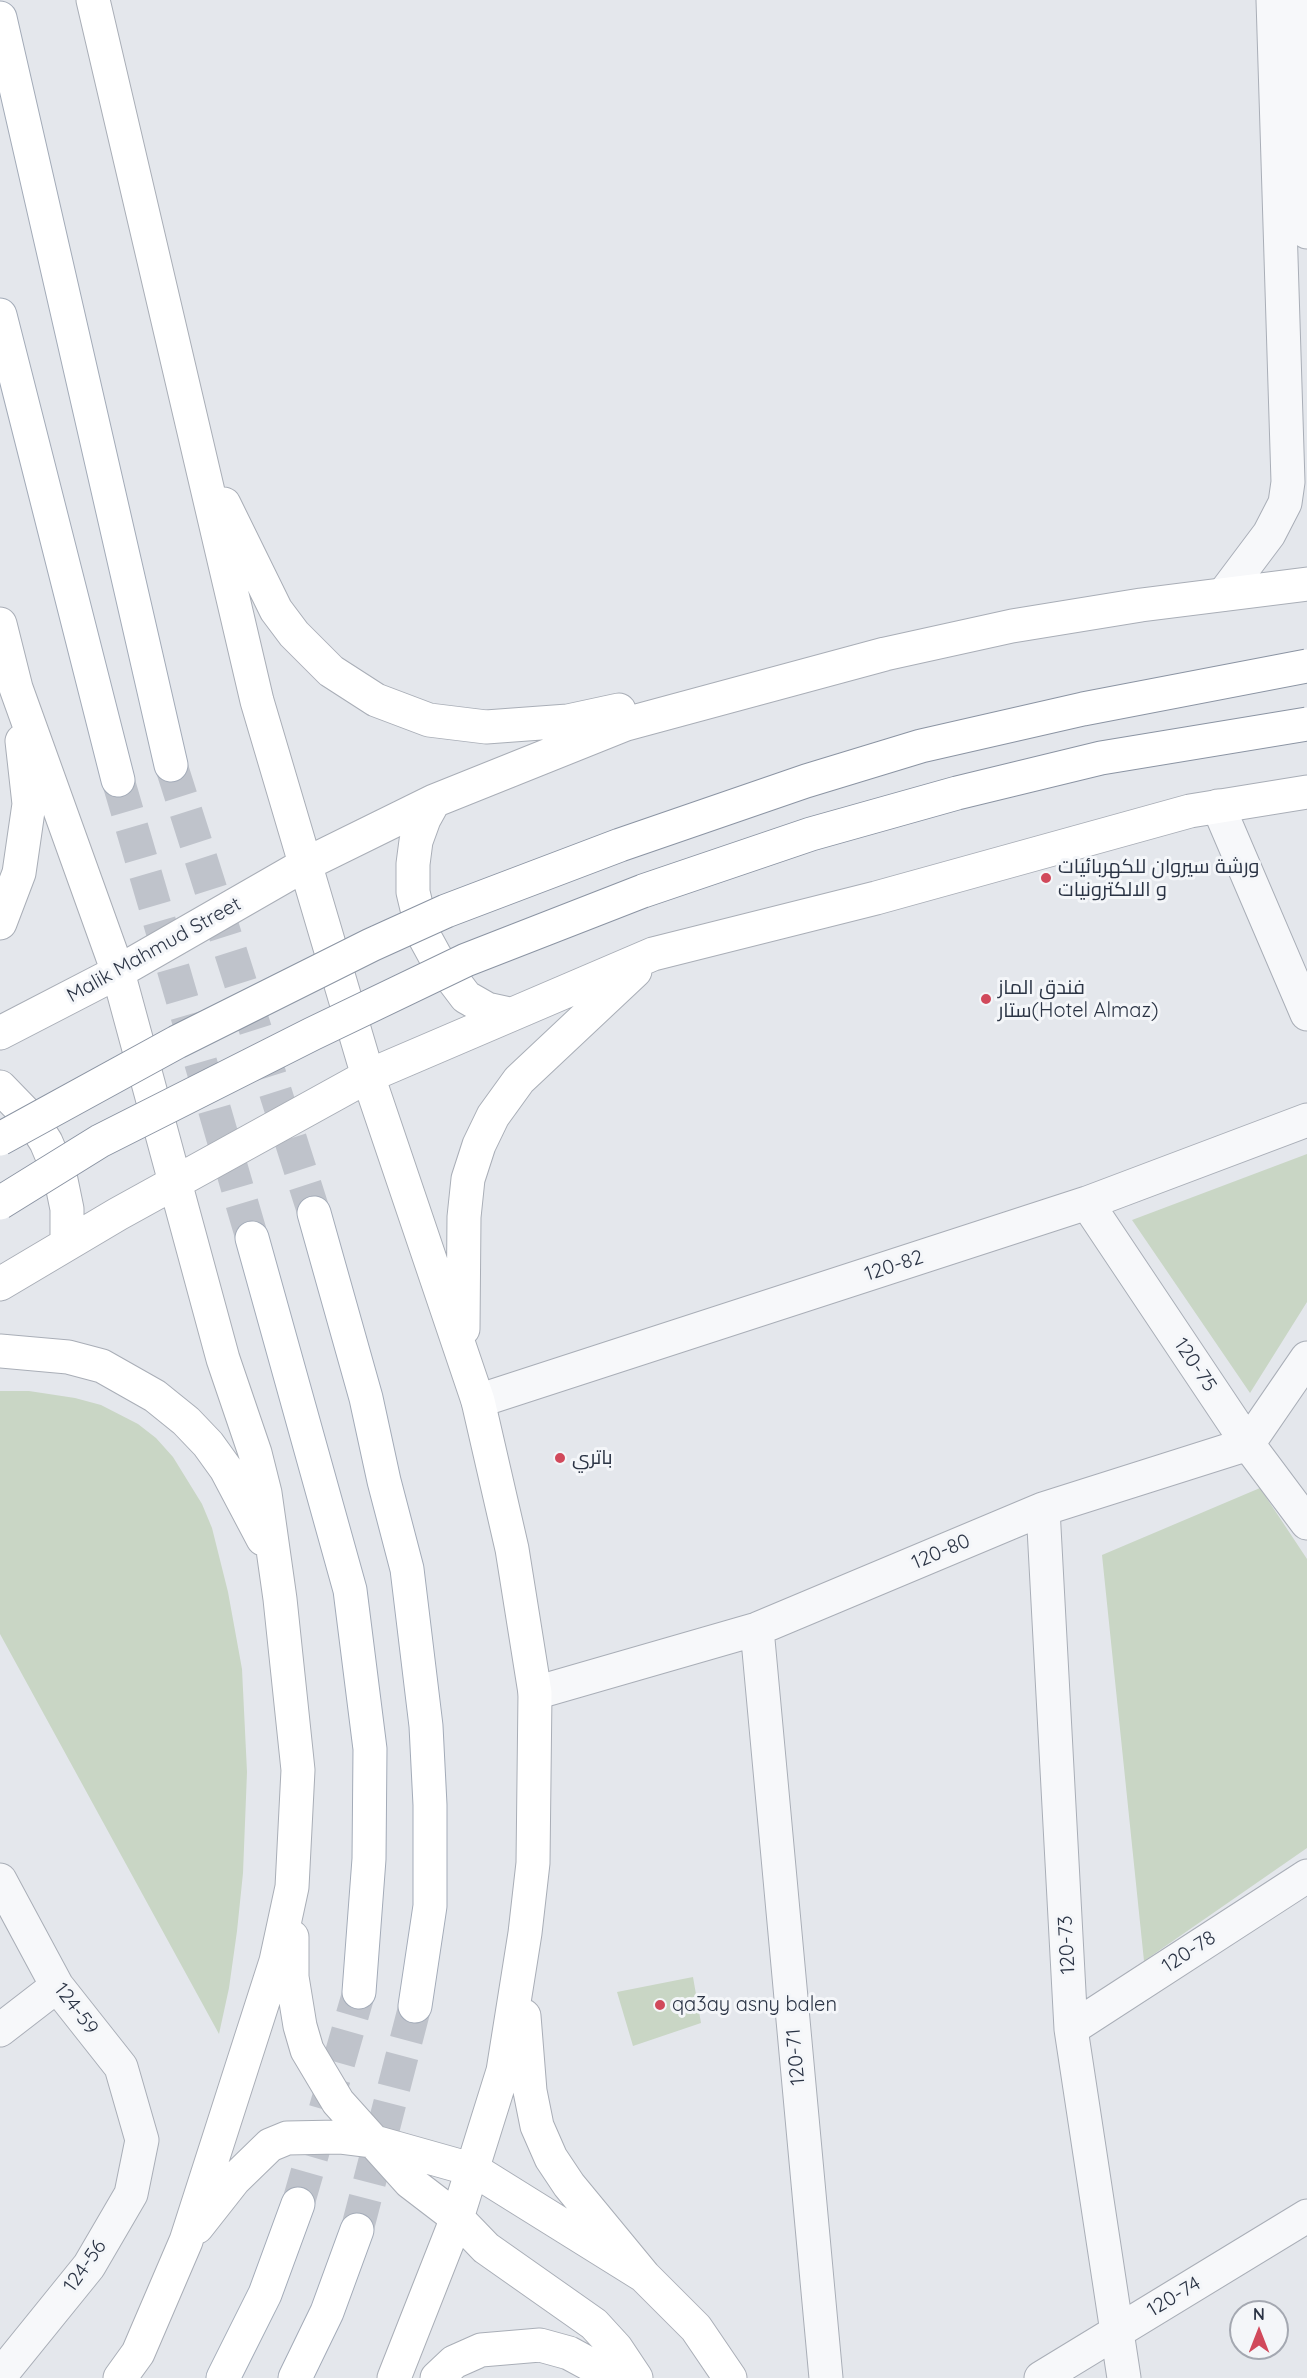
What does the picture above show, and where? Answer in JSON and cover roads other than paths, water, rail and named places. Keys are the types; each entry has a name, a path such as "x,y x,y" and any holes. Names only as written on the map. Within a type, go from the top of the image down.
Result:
{"main road":[{"path":"93,0 257,701 368,1076 478,1401 512,1549 535,1693 533,1863 525,1933 503,2071 474,2170 457,2218 394,2378"},
{"path":"0,18 70,334 171,765"},
{"path":"0,315 118,780"},
{"path":"196,447 276,610 312,654 345,680 376,700 420,717 486,727 568,721 1012,626 1307,584"},
{"path":"0,624 16,688 118,972 223,1359 255,1453 265,1493 291,1687 298,1770 292,1887 292,1977 300,2026 319,2073 338,2102 410,2182 457,2218 486,2248 594,2324 616,2348 636,2378"},
{"name":"Malik Mahmud Street","path":"0,1033 118,972 306,864 434,801 626,724 885,654"},
{"path":"0,1139 177,1042 371,945 446,911 620,844 806,781 921,746 1094,706 1307,666"},
{"path":"0,923 19,873 29,804 16,688"},
{"path":"0,1203 100,1141 333,1024 466,960 643,891 811,834 957,793 1101,758 1307,724"},
{"path":"0,1284 67,1243 368,1076 653,954 876,898 1218,806 1307,792"},
{"path":"434,801 416,841 413,864 413,892 423,934 435,956 466,997 487,1009 510,1014"},
{"path":"463,1355 464,1217 468,1179 479,1145 493,1116 519,1080 545,1053 653,954"},
{"path":"0,1087 32,1120 50,1150 60,1175 67,1209 67,1243"},
{"path":"314,1213 366,1398 384,1481 408,1569 426,1726 430,1805 430,1906 415,2006"},
{"path":"252,1238 350,1590 370,1749 369,1859 359,1992"},
{"path":"0,1351 68,1357 102,1366 155,1396 186,1421 226,1469 275,1563"},
{"path":"120,2378 138,2353 186,2241 276,1961 292,1887"},
{"path":"525,1933 524,2016 530,2091 537,2126 551,2158 569,2185 644,2276 696,2328 730,2378"},
{"path":"186,2241 234,2180 270,2145 287,2138 304,2136 372,2141 474,2170 644,2276"},
{"path":"223,2378 265,2294 298,2204"},
{"path":"295,2378 327,2312 357,2230"},
{"path":"437,2378 454,2362 481,2350 540,2345 569,2353 615,2378"}],"street":[{"path":"1224,594 1269,534 1285,503 1288,482 1273,0"},
{"path":"1298,0 1307,232"},
{"path":"1218,806 1307,1014"},
{"name":"120-82","path":"478,1401 1087,1203 1307,1120"},
{"name":"120-75","path":"1087,1203 1248,1444 1307,1523"},
{"path":"1248,1444 1307,1358"},
{"name":"120-80","path":"535,1693 756,1629 1043,1509 1248,1444"},
{"name":"120-73","path":"1043,1509 1071,2029 1119,2331 1124,2378"},
{"name":"120-71","path":"756,1629 826,2378"},
{"name":"120-78","path":"1071,2029 1307,1876"},
{"name":"124-59","path":"0,1880 57,1986 121,2067 142,2140"},
{"path":"0,2031 57,1986"},
{"name":"124-56","path":"0,2376 89,2265 131,2194 142,2140"},
{"name":"120-74","path":"1041,2378 1307,2216"}],"tunnel":[{"path":"171,765 314,1213"},
{"path":"118,780 252,1238"},
{"path":"298,2204 359,1992"},
{"path":"357,2230 415,2006"}],"place":[{"name":"ورشة سيروان للكهربائيات و الالكترونيات","path":"1046,878"},
{"name":"فندق الماز ستار(Hotel Almaz)","path":"986,999"},
{"name":"باتري","path":"560,1458"},
{"name":"qa3ay asny balen","path":"660,2005"}]}
